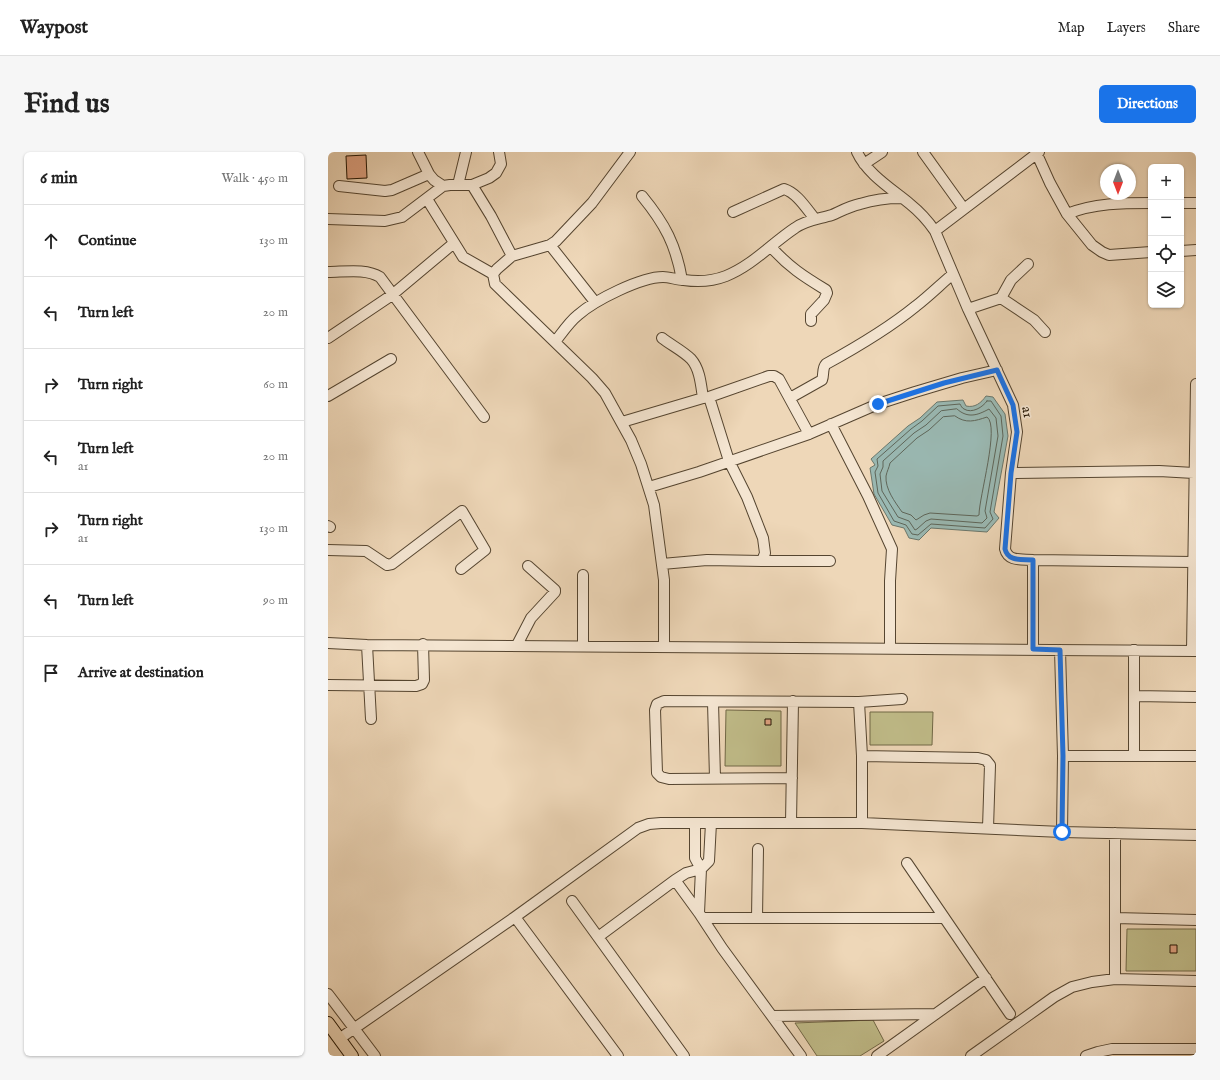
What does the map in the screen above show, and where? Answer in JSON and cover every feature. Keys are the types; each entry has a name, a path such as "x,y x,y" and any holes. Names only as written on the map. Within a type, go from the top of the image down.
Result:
{"main road":[{"path":"328,1023 352,1056"}],"street":[{"path":"418,152 429,174 434,180 443,186"},
{"path":"458,184 466,152"},
{"path":"328,219 393,220 402,217 443,186 458,184 472,185 496,173 501,164 499,152"},
{"path":"493,274 512,256 550,245 556,241 587,209 630,152"},
{"name":"a1","path":"857,152 864,164 878,178 927,219 935,231 968,309 1013,405 1017,432 1011,473 1005,549 1006,554 1015,559 1033,560 1193,562"},
{"path":"864,164 882,152"},
{"path":"923,152 964,209"},
{"path":"935,231 1037,152 1050,183 1067,214 1092,245 1108,255 1148,252"},
{"path":"339,186 385,191 392,190 429,174"},
{"path":"472,185 491,216 512,256"},
{"path":"733,212 784,189 794,194 815,219"},
{"path":"642,196 658,217 671,239 679,264 682,280"},
{"path":"427,198 463,257 493,274 496,284 605,392 622,422 641,464 654,505 665,596 664,646"},
{"path":"555,342 572,320 595,302 635,284 650,279 670,277 682,280 705,280 724,277 752,262 796,227 860,203 902,198"},
{"path":"1067,214 1096,205 1148,203"},
{"path":"1184,203 1196,203"},
{"path":"328,338 392,295 454,243"},
{"path":"550,245 595,302"},
{"path":"771,246 785,262 796,271 826,290 827,293 824,300 811,314 811,321"},
{"path":"1184,251 1196,250"},
{"path":"968,309 1001,298 1011,280 1028,264"},
{"path":"328,272 359,272 375,274 380,277 484,417"},
{"path":"790,398 822,380 824,376 824,367 826,364 895,321 916,306 953,274"},
{"path":"1001,298 1034,320 1045,332"},
{"path":"662,338 690,358 694,363 729,461 742,485 763,538 765,553 762,561"},
{"path":"328,396 392,359"},
{"path":"649,487 809,434 878,404 962,378 997,370"},
{"path":"622,422 706,397 769,376 774,376 779,378 809,434"},
{"path":"328,643 1194,651 1193,562 1196,384"},
{"path":"831,424 868,496 892,549 890,581 890,648"},
{"path":"1011,473 1159,471 1194,473"},
{"path":"328,550 366,551 387,565 392,564 462,511 485,550 462,569"},
{"path":"662,564 707,560 830,561"},
{"path":"1033,560 1033,649"},
{"path":"517,645 531,618 555,592 555,590 528,566"},
{"path":"583,575 583,645"},
{"path":"367,644 371,719"},
{"path":"328,685 416,686 422,684 424,680 423,644"},
{"path":"1060,650 1063,756 1062,832"},
{"path":"1134,650 1134,756"},
{"path":"1135,696 1196,697"},
{"path":"792,778 669,779 661,777 657,773 655,710 657,704 664,701 859,702 902,698"},
{"path":"791,823 793,701"},
{"path":"713,702 715,778"},
{"path":"859,702 862,756 862,823"},
{"path":"862,756 978,758 986,760 990,765 988,828"},
{"path":"1063,756 1196,756"},
{"path":"695,823 696,858 702,869 701,915"},
{"path":"598,938 674,880 702,869 709,861 711,823"},
{"path":"339,1039 515,917 638,828 649,824 862,823 1116,834 1196,834"},
{"path":"1115,979 1116,834"},
{"path":"757,918 758,849"},
{"path":"907,863 1010,1014"},
{"path":"674,880 701,915 722,948 801,1056"},
{"path":"572,901 684,1056"},
{"path":"701,915 757,918 944,918"},
{"path":"515,917 618,1056"},
{"path":"1115,918 1196,920"},
{"path":"877,1056 986,978"},
{"path":"971,1056 987,1052 1054,997 1072,987 1092,982 1115,979 1196,981"},
{"path":"328,994 374,1056"},
{"path":"772,1016 935,1014"},
{"path":"1086,1056 1112,1049 1160,1053 1196,1049"}],"shaded area":[{"path":"726,710 781,711 781,766 725,766"},
{"path":"870,712 933,712 932,745 870,745"},
{"path":"1127,929 1196,929 1196,971 1126,971"},
{"path":"873,1020 884,1041 860,1056 817,1056 795,1023"}],"water":[{"path":"986,396 993,397 1005,414 1008,436 994,512 999,518 987,532 931,528 919,540 909,538 904,528 892,525 874,494 870,468 875,465 871,459 937,402 963,400 966,406 975,406"}],"building":[{"path":"366,155 367,178 347,179 346,156"},
{"path":"765,719 771,719 771,725 765,725"},
{"path":"1170,945 1177,945 1177,953 1170,953"}],"route":[{"path":"878,404 944,383 997,370 1013,405 1017,432 1011,473 1005,549 1006,554 1009,557 1015,559 1033,560 1033,649 1060,650 1063,756 1062,832"}]}
